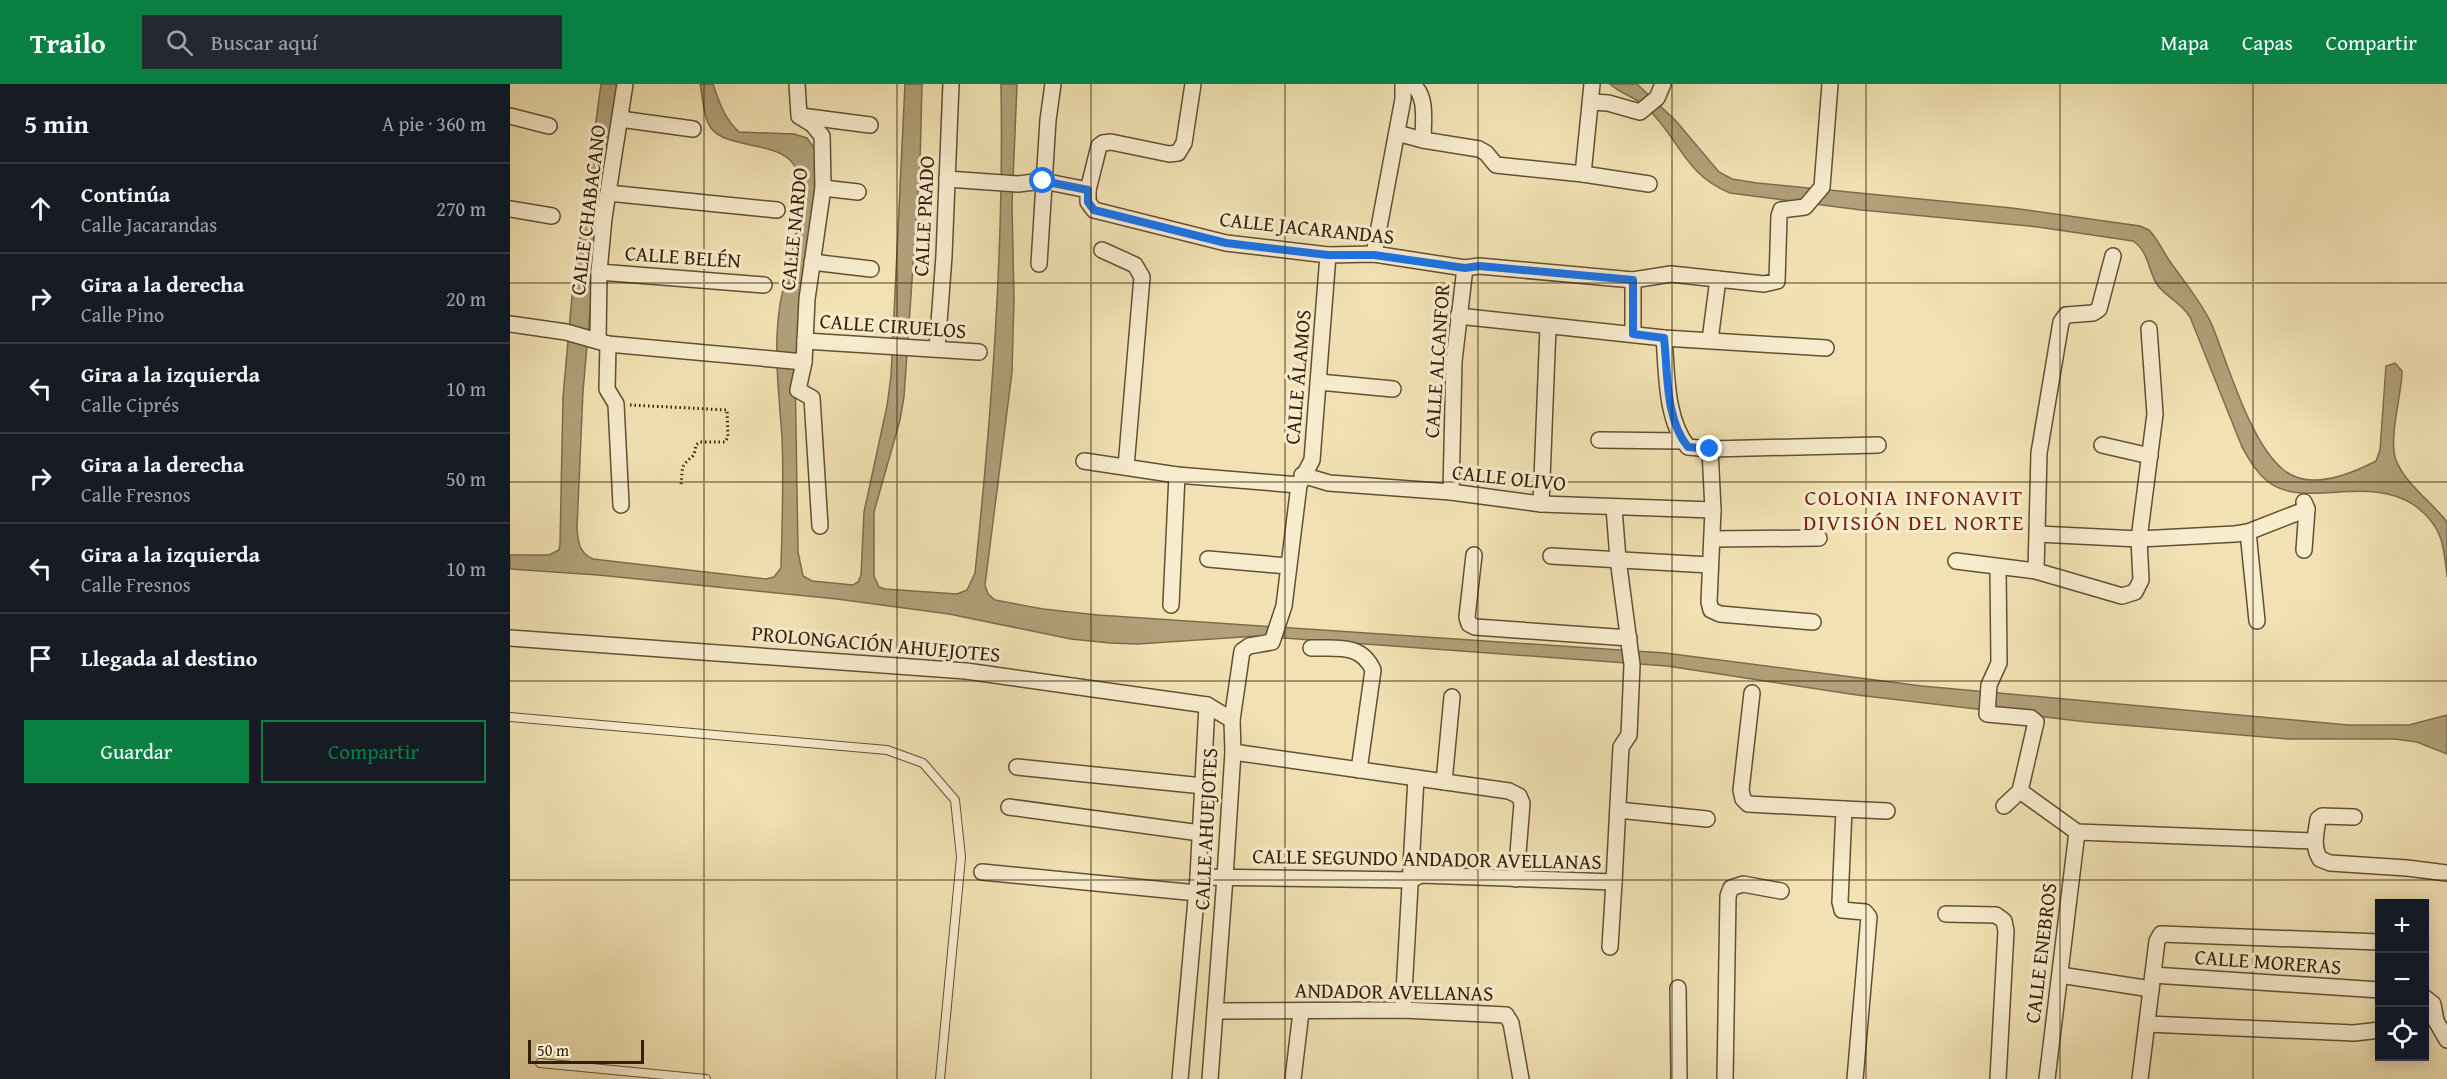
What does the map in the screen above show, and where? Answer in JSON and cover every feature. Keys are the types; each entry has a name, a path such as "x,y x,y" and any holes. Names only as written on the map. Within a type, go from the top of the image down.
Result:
{"street":[{"name":"CALLE CHABACANO","path":"621,505 616,404 607,389 599,341 599,272 608,193 625,84"},
{"path":"797,84 799,116 870,125"},
{"name":"CALLE PRADO","path":"937,349 951,84"},
{"path":"1039,264 1043,181 1053,84"},
{"path":"947,179 1018,184 1043,181 1088,190 1099,146 1103,143 1111,142 1170,154 1178,153 1184,143 1193,84"},
{"path":"1411,84 1418,88 1422,98 1423,140"},
{"path":"1583,174 1592,84"},
{"name":"CALLE JACARANDAS","path":"1088,190 1088,202 1094,210 1226,243 1328,255 1374,255 1465,268 1479,266 1633,280 1671,273 1764,284 1777,281 1781,210 1805,207 1822,187 1830,84"},
{"path":"1374,255 1403,91"},
{"path":"1591,102 1608,103 1640,112 1660,91"},
{"path":"510,116 549,126"},
{"name":"CALLE NARDO","path":"799,116 812,124 822,136 823,188 819,230 812,262 798,390 812,398 820,526"},
{"path":"620,118 693,129"},
{"path":"1397,133 1423,140 1479,149 1486,153 1496,165 1649,184"},
{"path":"823,188 858,192"},
{"path":"608,193 777,210"},
{"path":"510,209 552,216"},
{"path":"1084,461 1126,467 1142,277 1135,265 1102,249"},
{"name":"CALLE ÁLAMOS","path":"1284,606 1301,480 1312,460 1328,255"},
{"path":"2036,571 2039,453 2061,322 2066,315 2093,313 2099,309 2113,256"},
{"path":"812,262 871,269"},
{"name":"CALLE ALCANFOR","path":"1450,492 1454,361 1465,268"},
{"name":"CALLE BELÉN","path":"599,272 764,285"},
{"path":"1710,340 1718,279"},
{"path":"1633,280 1633,334"},
{"path":"1458,316 1664,338 1826,348"},
{"path":"510,324 566,332 599,341 739,355 770,361 801,362"},
{"path":"1541,504 1548,327"},
{"path":"1956,561 2036,571 2121,597 2135,592 2141,580 2139,539 2155,414 2149,329"},
{"path":"1664,338 1673,412 1683,441 1688,447 1710,449 1878,446"},
{"name":"CALLE CIRUELOS","path":"805,341 979,352"},
{"path":"1319,382 1393,389"},
{"path":"1599,440 1683,441"},
{"path":"2102,445 2150,456"},
{"path":"1710,449 1713,470 1710,565 1712,610 1720,614 1813,622"},
{"name":"CALLE OLIVO","path":"1126,467 1177,475 1301,480 1450,492 1541,504 1713,510"},
{"path":"1171,606 1177,475"},
{"path":"2038,534 2139,539 2235,534 2248,532 2305,505 2304,550"},
{"name":"CALLE SEGUNDO ANDADOR AVELLANAS","path":"1198,877 1412,880 1421,875 1614,882 1621,747 1629,735 1632,665 1618,560 1614,508"},
{"path":"2248,532 2257,621"},
{"path":"1712,539 1819,538"},
{"path":"1474,555 1467,617 1469,624 1475,627 1630,641"},
{"path":"1551,556 1710,565"},
{"path":"1208,559 1288,566"},
{"path":"1998,567 1999,663 1989,685 1987,714 2031,718 2036,722 2020,791 2004,806"},
{"name":"CALLE AHUEJOTES","path":"1210,1079 1233,752 1232,720 1242,651 1249,646 1272,642 1284,606"},
{"name":"PROLONGACIÓN AHUEJOTES","path":"510,638 966,670 1207,705 1232,720"},
{"path":"1311,648 1358,650 1369,660 1373,670 1359,770"},
{"path":"1752,693 1741,790 1743,799 1748,804 1887,811"},
{"path":"1444,782 1452,697"},
{"name":"CALLE AHUEJOTES","path":"1180,1079 1197,893 1207,705"},
{"path":"1233,752 1509,791 1519,796 1522,803 1516,879"},
{"path":"1017,767 1203,786"},
{"path":"1403,1010 1416,778"},
{"path":"2020,791 2077,832 2314,841"},
{"path":"1009,807 1200,833"},
{"path":"1844,809 1840,902 1842,910 1865,912 1869,917 1855,1079"},
{"path":"1618,810 1707,819"},
{"path":"2354,817 2322,816 2318,819 2314,841 2320,859 2330,863 2407,867 2447,873"},
{"name":"CALLE ENEBROS","path":"2047,1079 2077,832"},
{"path":"982,872 1197,893"},
{"path":"1610,946 1614,882"},
{"path":"1725,1079 1728,896 1731,888 1743,884 1781,891"},
{"path":"1946,914 1995,915 2004,921 2006,931 1998,1079"},
{"path":"2140,1079 2157,941 2161,934 2375,942"},
{"name":"CALLE MORERAS","path":"2060,975 2152,982 2375,990"},
{"path":"1678,988 1679,1079"},
{"path":"2429,1001 2433,1004 2430,1022 2447,1040"},
{"name":"ANDADOR AVELLANAS","path":"1215,1011 1403,1010 1506,1015 1511,1023 1521,1079"},
{"path":"1293,1079 1301,1012"},
{"path":"2147,1024 2354,1033 2375,1030"}],"lane":[{"path":"510,717 887,750 923,763 955,800 961,857 940,1079"},
{"path":"540,1063 706,1079"}],"path":[{"path":"616,404 727,410 728,437 725,442 700,442 694,455 683,465 681,484"}],"shaded area":[{"path":"601,84 619,84 601,200 583,391 577,528 582,550 593,559 766,579 774,577 781,568 783,453 777,338 780,305 798,220 800,186 797,171 791,161 781,154 730,140 711,128 705,113 700,84 713,84 726,115 739,132 794,134 807,138 816,151 813,229 795,367 798,552 803,576 812,581 853,585 858,582 861,575 864,512 887,406 891,376 905,84 922,84 920,164 904,397 900,420 874,512 874,576 879,587 885,589 957,594 967,590 975,573 996,328 1001,206 1001,84 1017,84 1012,205 1014,299 1012,372 985,585 988,594 995,600 1043,609 1098,615 1665,653 1922,686 2348,725 2409,725 2447,715 2447,754 2417,742 2395,739 2288,739 2087,722 1857,695 1667,666 1257,636 1138,644 1110,643 1071,639 949,614 837,599 598,575 510,569 510,555 549,555 559,550 560,545 563,397 572,296"},
{"path":"1610,84 1637,84 1676,121 1719,172 1732,179 2012,208 2140,226 2149,230 2208,316 2242,403 2262,443 2273,459 2295,477 2307,480 2331,478 2355,471 2376,461 2380,450 2386,366 2395,363 2402,371 2394,429 2396,460 2412,485 2447,522 2447,577 2440,536 2431,520 2414,505 2396,496 2377,492 2299,493 2282,489 2259,474 2242,447 2190,317 2156,283 2145,255 2133,241 2038,227 1861,210 1730,193 1702,176 1692,166 1667,131 1646,107"}],"district":[{"name":"COLONIA INFONAVIT DIVISIÓN DEL NORTE","path":"1914,510"}],"route":[{"path":"1043,181 1088,190 1088,202 1094,210 1226,243 1328,255 1374,255 1465,268 1479,266 1633,280 1633,334 1664,338 1673,412 1683,441 1688,447 1710,449"}]}
